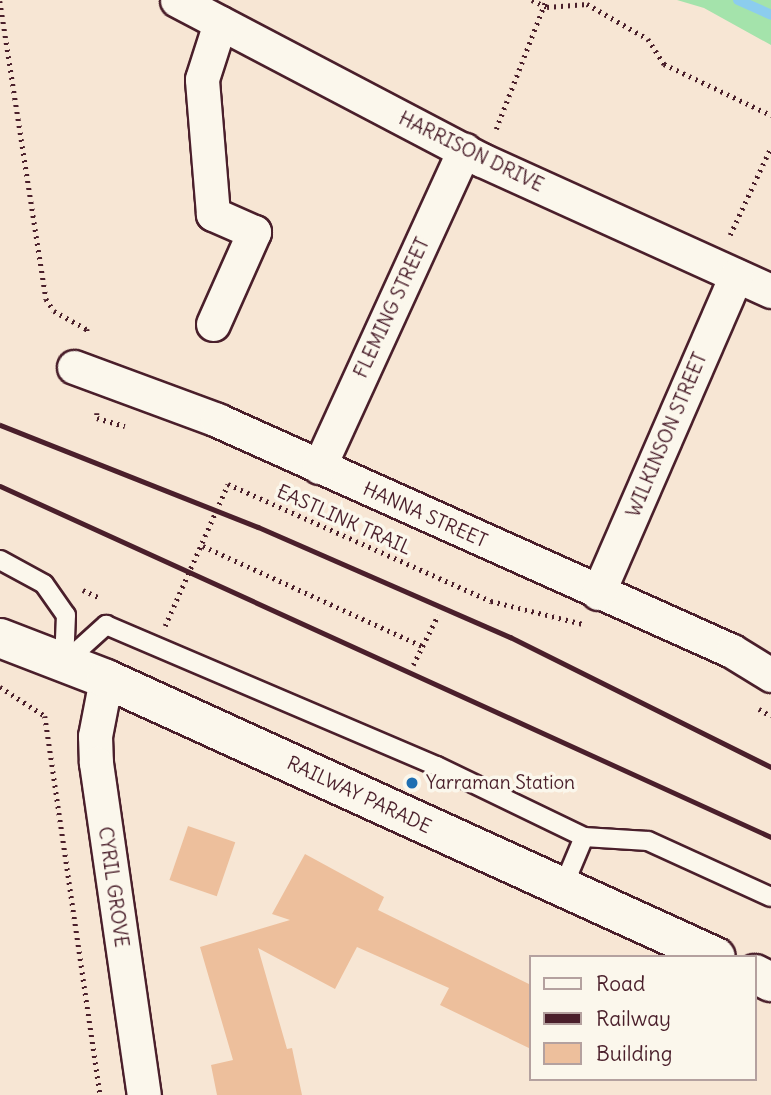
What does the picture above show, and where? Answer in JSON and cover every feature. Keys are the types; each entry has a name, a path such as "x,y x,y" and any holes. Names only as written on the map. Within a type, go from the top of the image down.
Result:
{"main road":[{"name":"RAILWAY PARADE","path":"0,638 106,679 712,955"}],"street":[{"name":"HARRISON DRIVE","path":"177,0 473,155 771,291"},
{"path":"213,324 254,232 212,214 202,79 220,23"},
{"name":"FLEMING STREET","path":"319,467 473,155"},
{"name":"WILKINSON STREET","path":"597,607 726,271"},
{"name":"HANNA STREET","path":"84,371 202,414 319,467 597,607 732,651 771,675"},
{"name":"CYRIL GROVE","path":"106,679 95,736 96,763 144,1095"}],"lane":[{"path":"0,560 44,584 66,615 64,663"},
{"path":"64,663 106,625 437,766 584,837 648,841 771,897"},
{"path":"563,887 584,837"}],"path":[{"path":"532,0 547,7 587,4 648,39 664,64 771,115"},
{"path":"473,155 547,7 546,0"},
{"path":"0,1 47,299 54,311 87,329 84,371 97,418"},
{"path":"726,271 771,147"},
{"name":"EASTLINK TRAIL","path":"166,626 228,484 491,601 577,626 597,607"},
{"path":"203,546 422,646"},
{"path":"413,665 438,615"},
{"path":"0,687 45,716 100,1095"}],"green space":[{"path":"677,0 771,0 771,45 704,8"}],"building":[{"path":"188,826 235,842 217,896 169,880"},
{"path":"305,854 384,897 378,910 530,985 530,1049 440,1005 449,988 357,947 335,989 258,948 287,1049 292,1048 302,1095 217,1095 211,1065 233,1060 200,947 290,920 272,914"}],"waterway":[{"path":"738,0 771,15"}],"railway":[{"path":"0,425 258,527 510,637 771,767"},
{"path":"0,486 771,837"}],"place":[{"name":"Yarraman Station","path":"412,783"}]}
